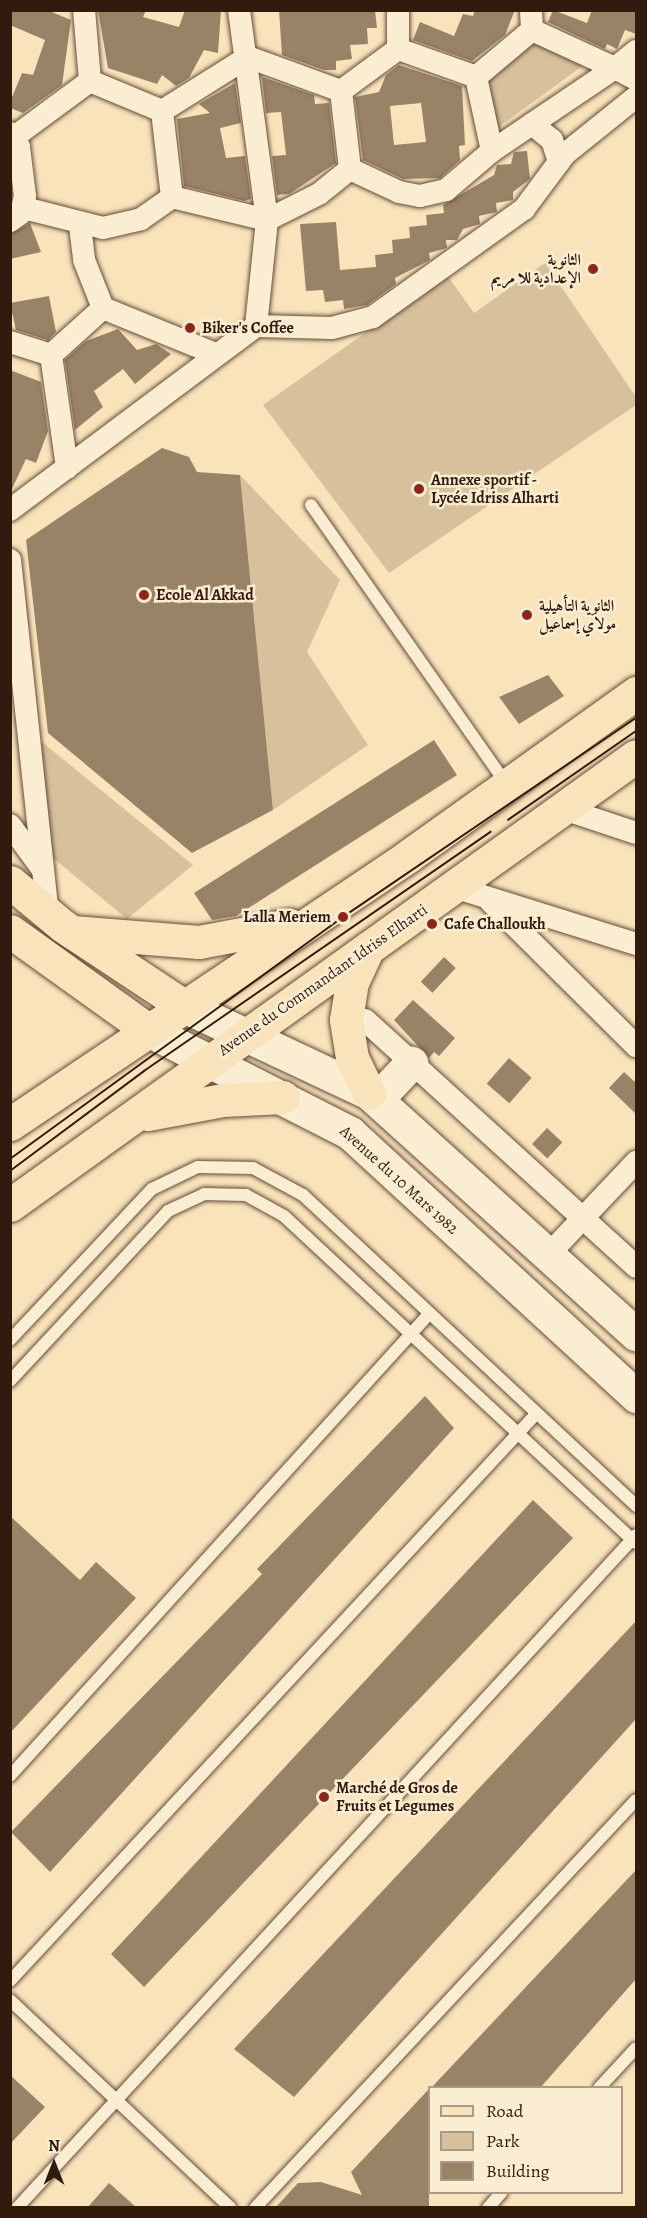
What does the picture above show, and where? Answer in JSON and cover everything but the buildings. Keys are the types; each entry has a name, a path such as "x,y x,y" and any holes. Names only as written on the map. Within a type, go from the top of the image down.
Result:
{"main road":[{"path":"10,1124 508,785 636,693"},
{"name":"Avenue du Commandant Idriss Elharti","path":"10,1205 636,756"},
{"path":"10,882 60,923 184,1006 373,1096 636,1334"},
{"path":"60,923 199,942 312,919"},
{"name":"Avenue du 10 Mars 1982","path":"10,931 148,1030 351,1133 636,1396"},
{"path":"369,947 352,982 346,1020 352,1058 373,1096"},
{"path":"373,1096 411,1063"},
{"path":"134,1117 193,1104 283,1097"}],"street":[{"path":"84,10 90,81"},
{"path":"239,10 248,57 267,220 256,326"},
{"path":"398,10 398,49"},
{"path":"476,77 532,20 636,79"},
{"path":"340,91 398,49"},
{"path":"398,49 476,77"},
{"path":"350,169 399,192 420,196 458,184 492,151 615,68 636,51"},
{"path":"162,111 248,57"},
{"path":"248,57 340,91"},
{"path":"476,77 492,151"},
{"path":"90,81 162,111"},
{"path":"90,81 12,136 17,214 80,226 130,223 172,197 267,220 319,194 350,169"},
{"path":"340,91 350,169"},
{"path":"10,510 256,326 332,328 373,317 524,209 559,162 636,97"},
{"path":"162,111 172,197"},
{"path":"532,124 552,140 559,162"},
{"path":"80,226 84,260 103,308 216,354"},
{"path":"51,356 103,308"},
{"path":"10,342 51,356"},
{"path":"51,356 67,468"},
{"path":"10,560 27,698 44,871 60,923"},
{"path":"10,713 27,698"},
{"path":"564,809 636,833"},
{"path":"10,825 44,871"},
{"path":"454,887 490,901 636,944"},
{"path":"490,901 636,1046"},
{"path":"365,1020 636,1266"},
{"path":"549,1254 636,1162"}],"lane":[{"path":"311,505 508,785"},
{"path":"10,1340 152,1188 182,1172 215,1165 253,1168 288,1184 636,1506"},
{"path":"10,1381 159,1219 191,1198 217,1192 246,1195 273,1207 409,1335 635,1539 17,2208"},
{"path":"10,1776 428,1315"},
{"path":"10,1981 536,1413"},
{"path":"255,2208 636,1800"},
{"path":"10,2000 231,2208"},
{"path":"601,2086 636,2048"},
{"path":"488,2208 501,2194"}],"green space":[{"path":"539,36 588,62 496,129 488,74"},
{"name":"Annexe sportif - Lycée Idriss Alharti","path":"545,263 636,397 636,405 389,573 263,405 447,275 474,313"},
{"path":"240,475 340,580 307,652 368,745 273,810"},
{"path":"37,738 193,865 127,919 52,857"}],"tram line":[{"path":"10,1159 343,917 636,718"},
{"path":"508,820 636,731"},
{"path":"10,1171 144,1071 490,832"}],"place":[{"name":"الثانوية الإعدادية للا مريم","path":"593,269"},
{"name":"Biker's Coffee","path":"190,328"},
{"name":"Annexe sportif - Lycée Idriss Alharti","path":"419,489"},
{"name":"Ecole Al Akkad","path":"144,595"},
{"name":"الثانوية التأهيلية مولاي إسماعيل","path":"527,615"},
{"name":"Lalla Meriem","path":"343,917"},
{"name":"Cafe Challoukh","path":"432,924"},
{"name":"Marché de Gros de Fruits et Legumes","path":"324,1797"}]}
